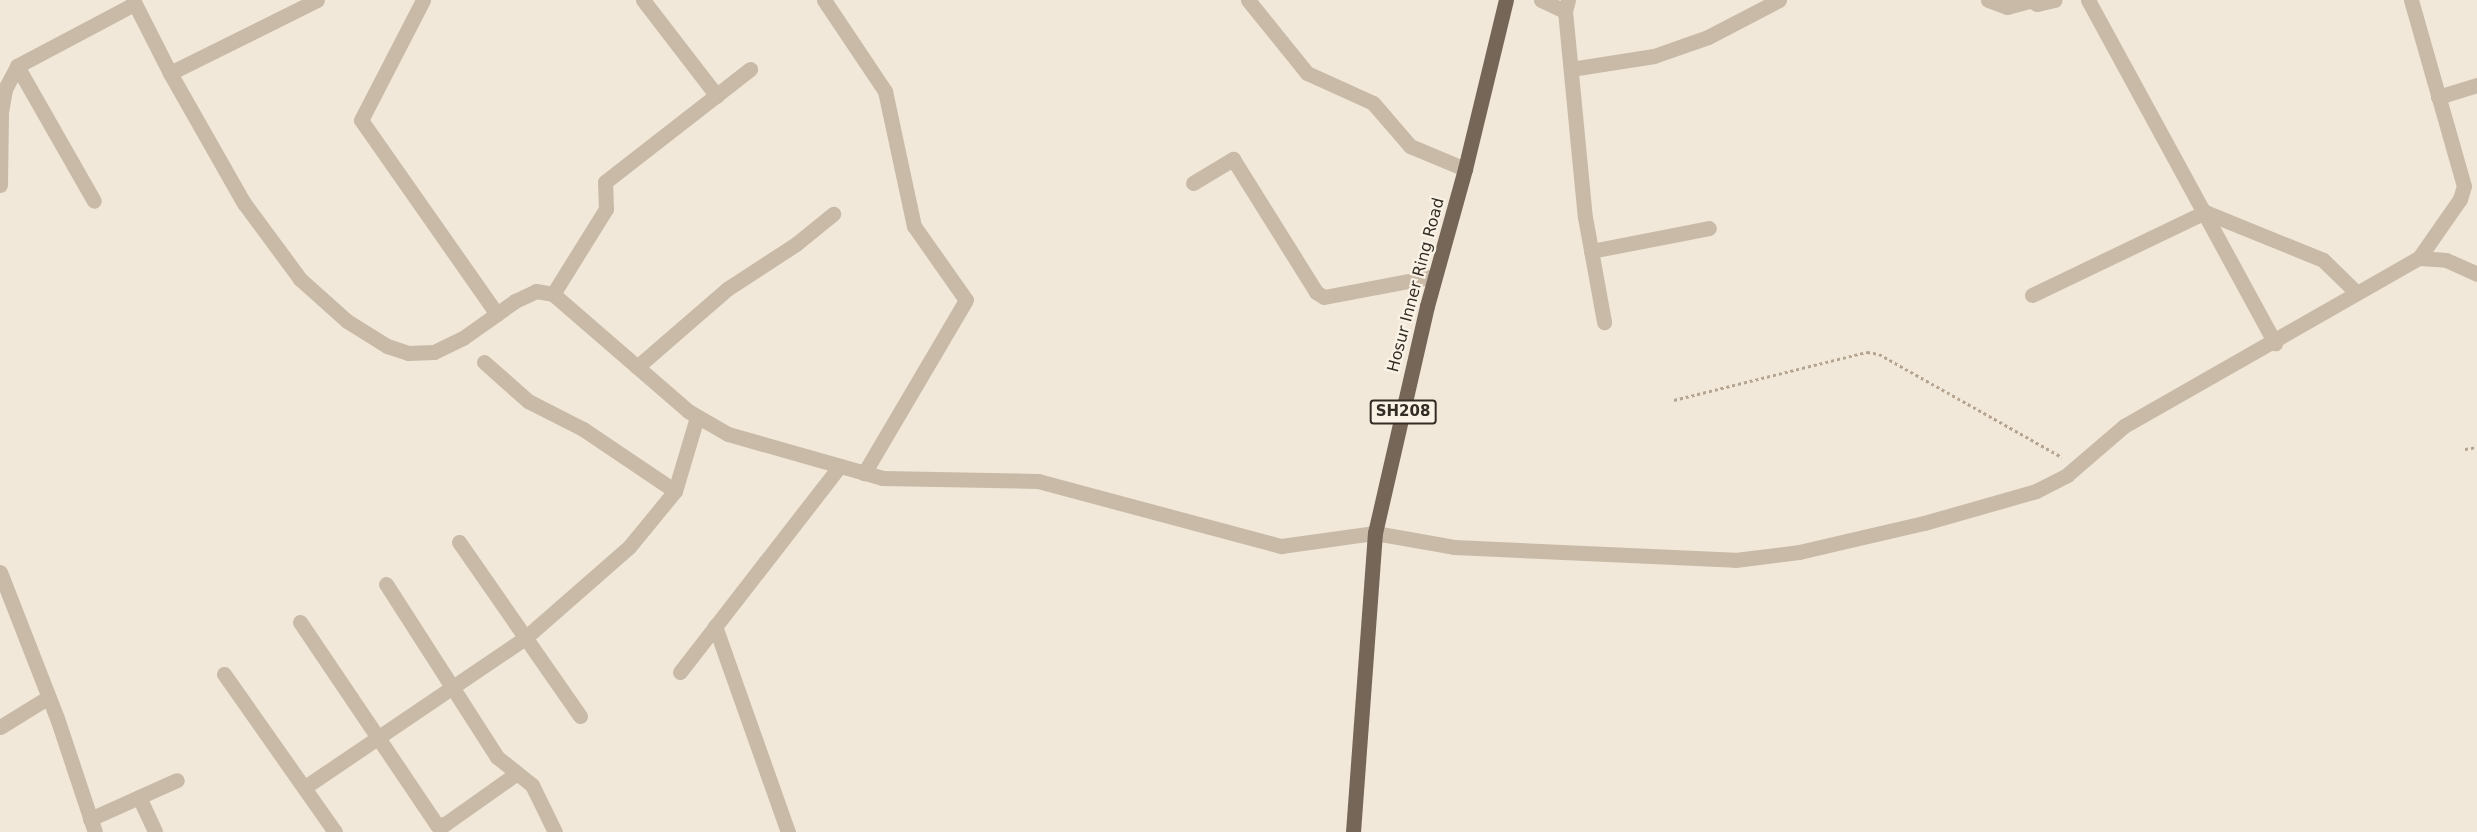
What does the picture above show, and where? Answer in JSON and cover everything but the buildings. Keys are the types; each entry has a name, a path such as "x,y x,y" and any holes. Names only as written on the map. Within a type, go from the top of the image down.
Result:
{"main road":[{"name":"Hosur Inner Ring Road","path":"1353,832 1375,533 1434,276 1466,169 1506,0"}],"street":[{"path":"170,74 317,0"},
{"path":"423,0 361,120 497,314"},
{"path":"643,0 717,96"},
{"path":"824,0 885,91 914,226 966,300 864,473"},
{"path":"1248,0 1307,73 1373,103 1410,146 1466,169"},
{"path":"1541,0 1567,5 1571,69 1591,251 1604,322"},
{"path":"1571,69 1654,56 1708,37 1779,0"},
{"path":"1988,0 2007,7 2030,1 2055,0"},
{"path":"2088,0 2275,343"},
{"path":"0,185 1,112 5,88 17,66 134,2 170,74 244,203 300,279 347,321 387,346 408,353 434,352 463,338 536,291 553,294 697,417 728,434 882,478 1038,481 1281,546 1375,533 1454,547 1735,560 1799,552 1987,507 2036,491 2079,467 2124,426 2275,343 2356,292 2420,258 2460,199 2464,186 2411,0"},
{"path":"17,66 94,201"},
{"path":"553,294 606,208 605,182 750,69"},
{"path":"2438,98 2477,85"},
{"path":"1193,183 1233,159 1316,292 1324,297 1434,276"},
{"path":"2032,295 2205,212 2323,260 2356,292"},
{"path":"637,367 727,289 796,244 833,214"},
{"path":"1591,251 1709,228"},
{"path":"2420,258 2446,260 2477,273"},
{"path":"484,362 528,401 583,429 675,491"},
{"path":"305,787 525,638 629,548 675,491 697,417"},
{"path":"680,672 840,466"},
{"path":"459,542 580,716"},
{"path":"0,572 49,697 93,825 139,797 177,780"},
{"path":"386,584 497,758 532,785 555,832"},
{"path":"300,622 380,736 438,829 517,773"},
{"path":"715,626 788,832"},
{"path":"224,675 335,832"},
{"path":"0,727 49,697"},
{"path":"139,797 155,832"}],"path":[{"path":"1674,400 1873,353 2079,467"},
{"path":"2464,449 2477,447"}]}
